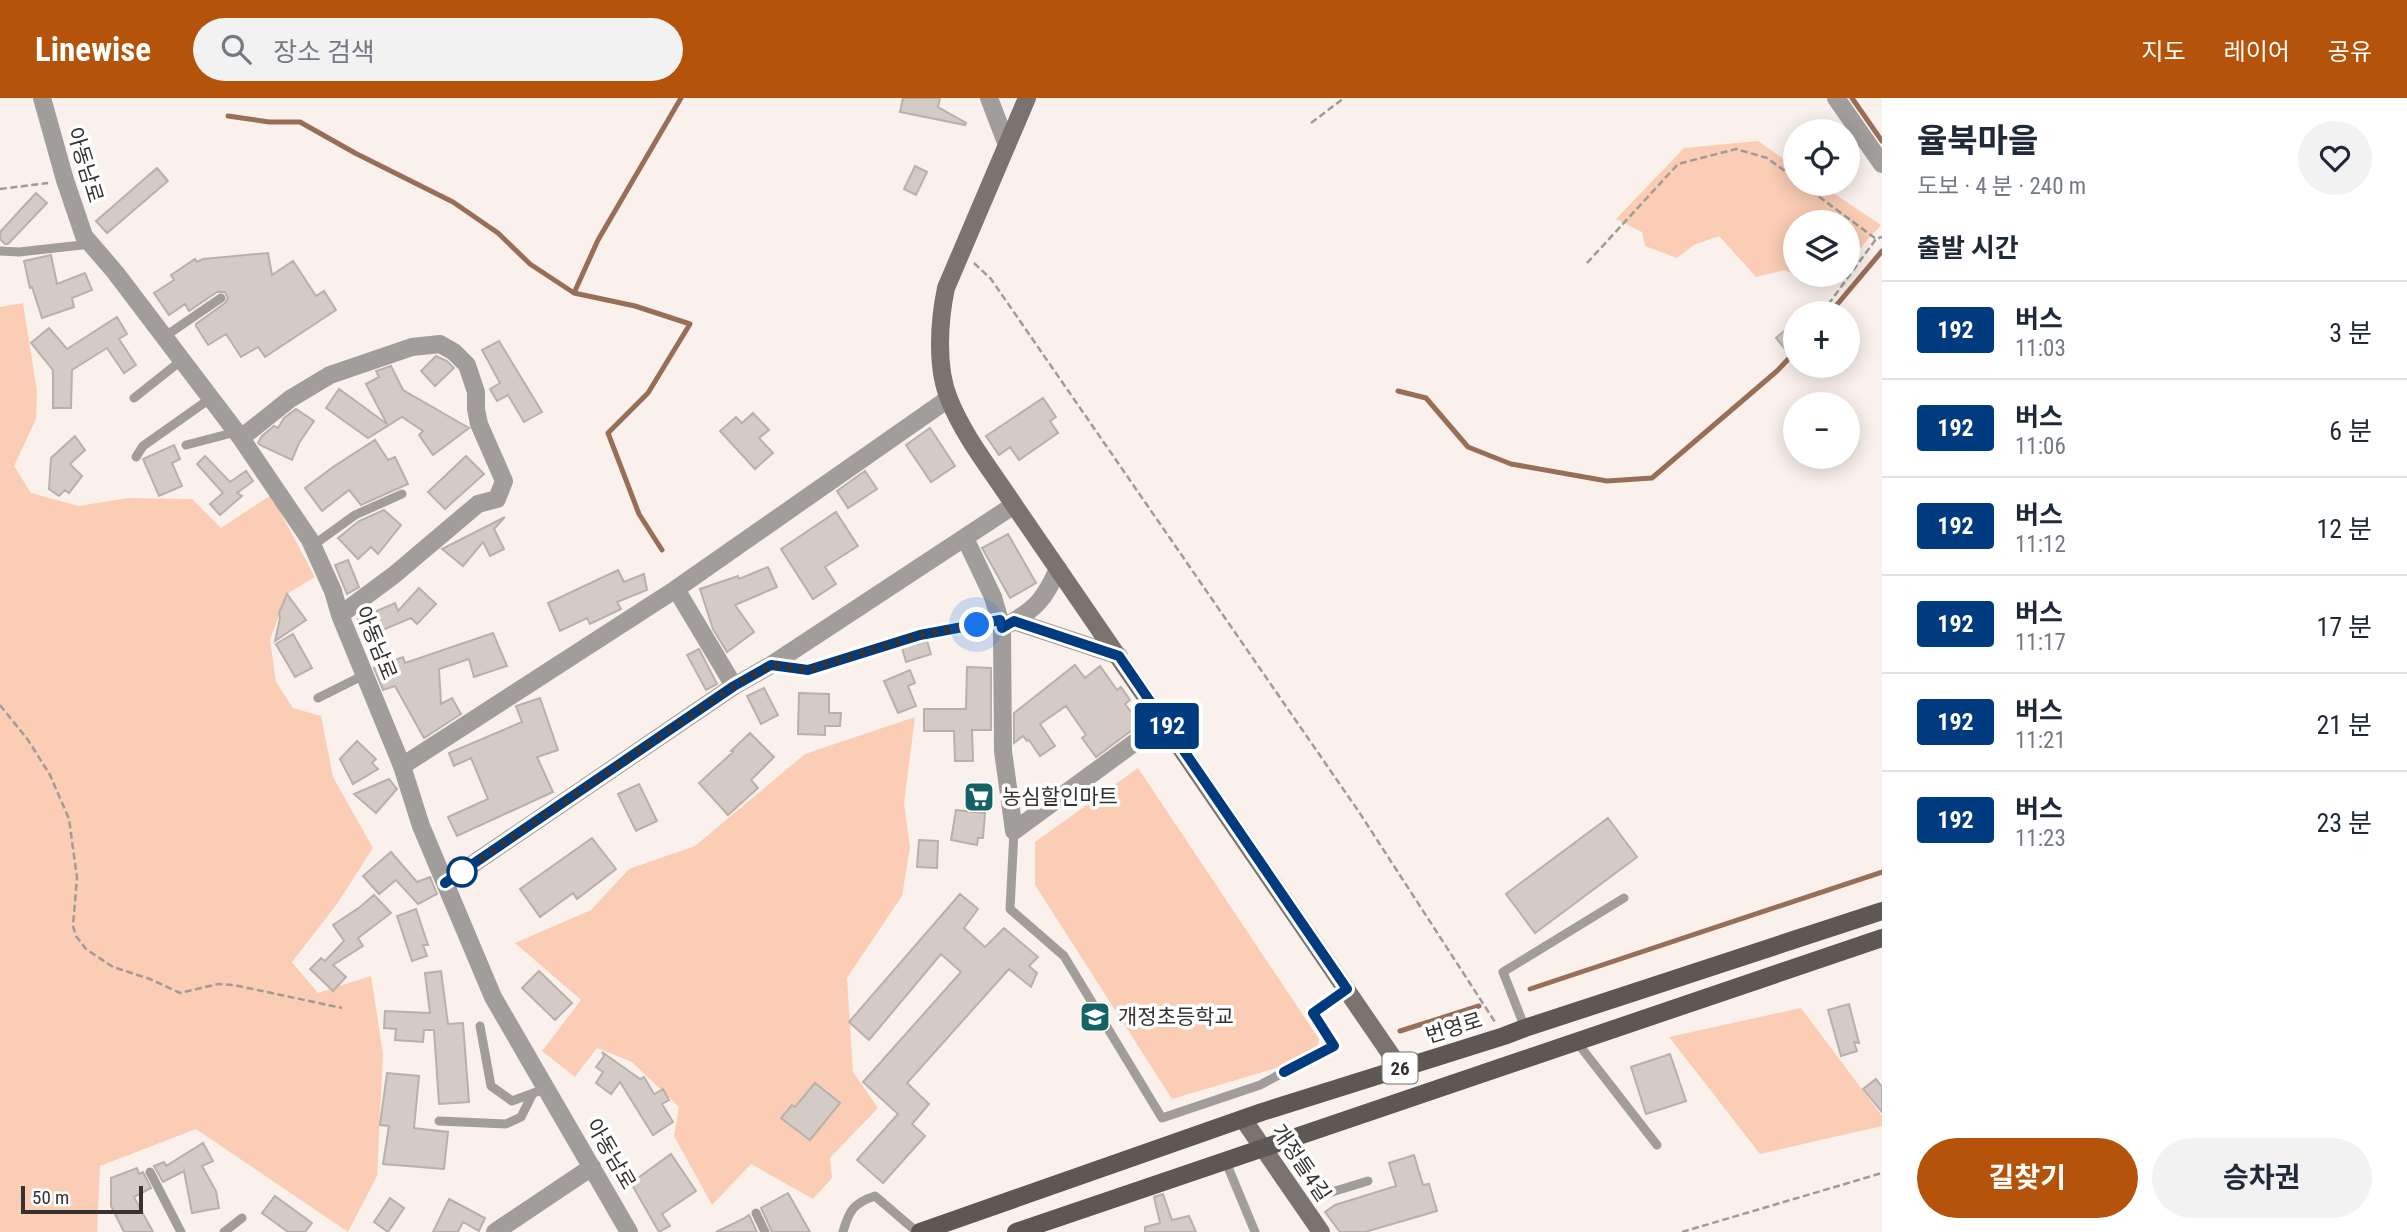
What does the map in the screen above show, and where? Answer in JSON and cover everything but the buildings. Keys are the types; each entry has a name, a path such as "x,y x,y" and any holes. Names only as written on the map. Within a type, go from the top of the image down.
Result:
{"main road":[{"name":"번영로","path":"918,1232 1243,1119 1882,911"},
{"name":"26","path":"1016,1232 1882,938"}],"street":[{"name":"아동남로","path":"41,98 84,236 115,272 239,435 312,546 402,766 421,825 494,997 540,1090 592,1167 629,1232"},
{"path":"989,98 1007,145"},
{"path":"1027,98 946,288 940,316 943,375 948,399 1014,505 1400,1068"},
{"path":"1836,98 1882,164"},
{"path":"239,435 330,375 412,347 440,344 454,352 467,365 476,393 479,424 504,481 497,499 478,505 394,575 340,615"},
{"path":"402,766 676,589 948,399"},
{"path":"445,883 734,686 771,665 1014,505"},
{"path":"965,538 1006,623 1003,751 1014,831 1164,721"},
{"path":"1006,623 1030,612 1048,592 1058,569"},
{"path":"676,589 734,686"},
{"path":"1006,623 1119,656"},
{"name":"개정들4길","path":"1243,1119 1321,1232"},
{"path":"495,1232 592,1167"}],"lane":[{"path":"0,251 19,252 91,244"},
{"path":"164,337 220,298"},
{"path":"134,398 182,360"},
{"path":"136,457 143,446 211,398"},
{"path":"186,445 239,435"},
{"path":"312,546 355,515 402,494"},
{"path":"771,665 808,670 920,635 1006,623"},
{"path":"318,698 364,675"},
{"path":"1014,831 1010,909 1064,957 1162,1118 1260,1085 1334,1046 1313,1013 1347,989"},
{"path":"1525,1028 1503,972 1625,898"},
{"path":"480,1026 491,1086 512,1101 540,1090"},
{"path":"1577,1041 1657,1145"},
{"path":"439,1121 506,1124 521,1117 540,1090"},
{"path":"1284,1140 1322,1195 1368,1181"},
{"path":"1225,1160 1255,1232"},
{"path":"150,1171 181,1232"},
{"path":"843,1232 846,1219 858,1202 875,1196 918,1232"},
{"path":"756,1213 765,1232"},
{"path":"224,1232 242,1218"}],"path":[{"path":"1311,123 1344,98"},
{"path":"1587,263 1678,164 1736,149 1767,158 1783,170"},
{"path":"0,189 65,180"},
{"path":"1818,196 1876,239"},
{"path":"1831,301 1876,239 1882,237"},
{"path":"961,251 991,279 1359,812 1504,1036"},
{"path":"0,705 50,775 69,819 77,878 73,926 76,936 86,949 113,967 150,979 180,993 218,984 234,985 342,1008"},
{"path":"1682,1232 1882,1174"}],"shaded area":[{"path":"1758,141 1783,159 1783,196 1838,196 1859,210 1783,210 1783,270 1756,277 1719,236 1694,245 1677,258 1645,246 1642,232 1616,219 1684,148"},
{"path":"1860,211 1881,225 1860,249"},
{"path":"23,303 37,391 36,419 14,466 31,493 79,506 128,498 192,499 221,528 271,495 315,577 287,594 270,640 276,682 293,708 321,716 333,777 373,848 337,904 292,962 318,993 371,976 383,1054 377,1176 348,1232 196,1129 100,1166 97,1232 0,1232 0,307"},
{"path":"915,717 904,803 910,847 902,896 847,978 853,1072 878,1108 830,1158 832,1178 813,1199 751,1164 712,1205 674,1136 679,1107 632,1062 597,1048 575,1077 542,1051 581,1000 515,943 591,910 629,869 695,846 805,754"},
{"path":"1138,768 1319,1039 1316,1056 1172,1099 1035,885 1035,842"},
{"path":"1801,1008 1882,1116 1882,1126 1760,1154 1669,1037"}],"waterway":[{"path":"574,293 598,240 681,98"},
{"path":"1852,98 1882,141"},
{"path":"228,116 269,122 300,122 453,202 498,233 530,264 574,293 635,306 690,324 648,393 608,433 639,514 662,550"},
{"path":"1840,301 1882,251"},
{"path":"1398,391 1426,398 1468,447 1511,464 1607,481 1652,478 1783,365"},
{"path":"1530,989 1882,872"},
{"path":"1400,1031 1479,1006"}],"bus line":[{"name":"192","path":"445,883 734,686 771,665 808,670 920,635 1000,620 1002,628 1014,621 1119,656 1347,989 1313,1013 1334,1046 1284,1072"}],"place":[{"name":"농심할인마트","path":"979,797"},
{"name":"개정초등학교","path":"1095,1017"}],"route":[{"path":"462,872 734,686 771,665 808,670 920,635 977,625"}]}
